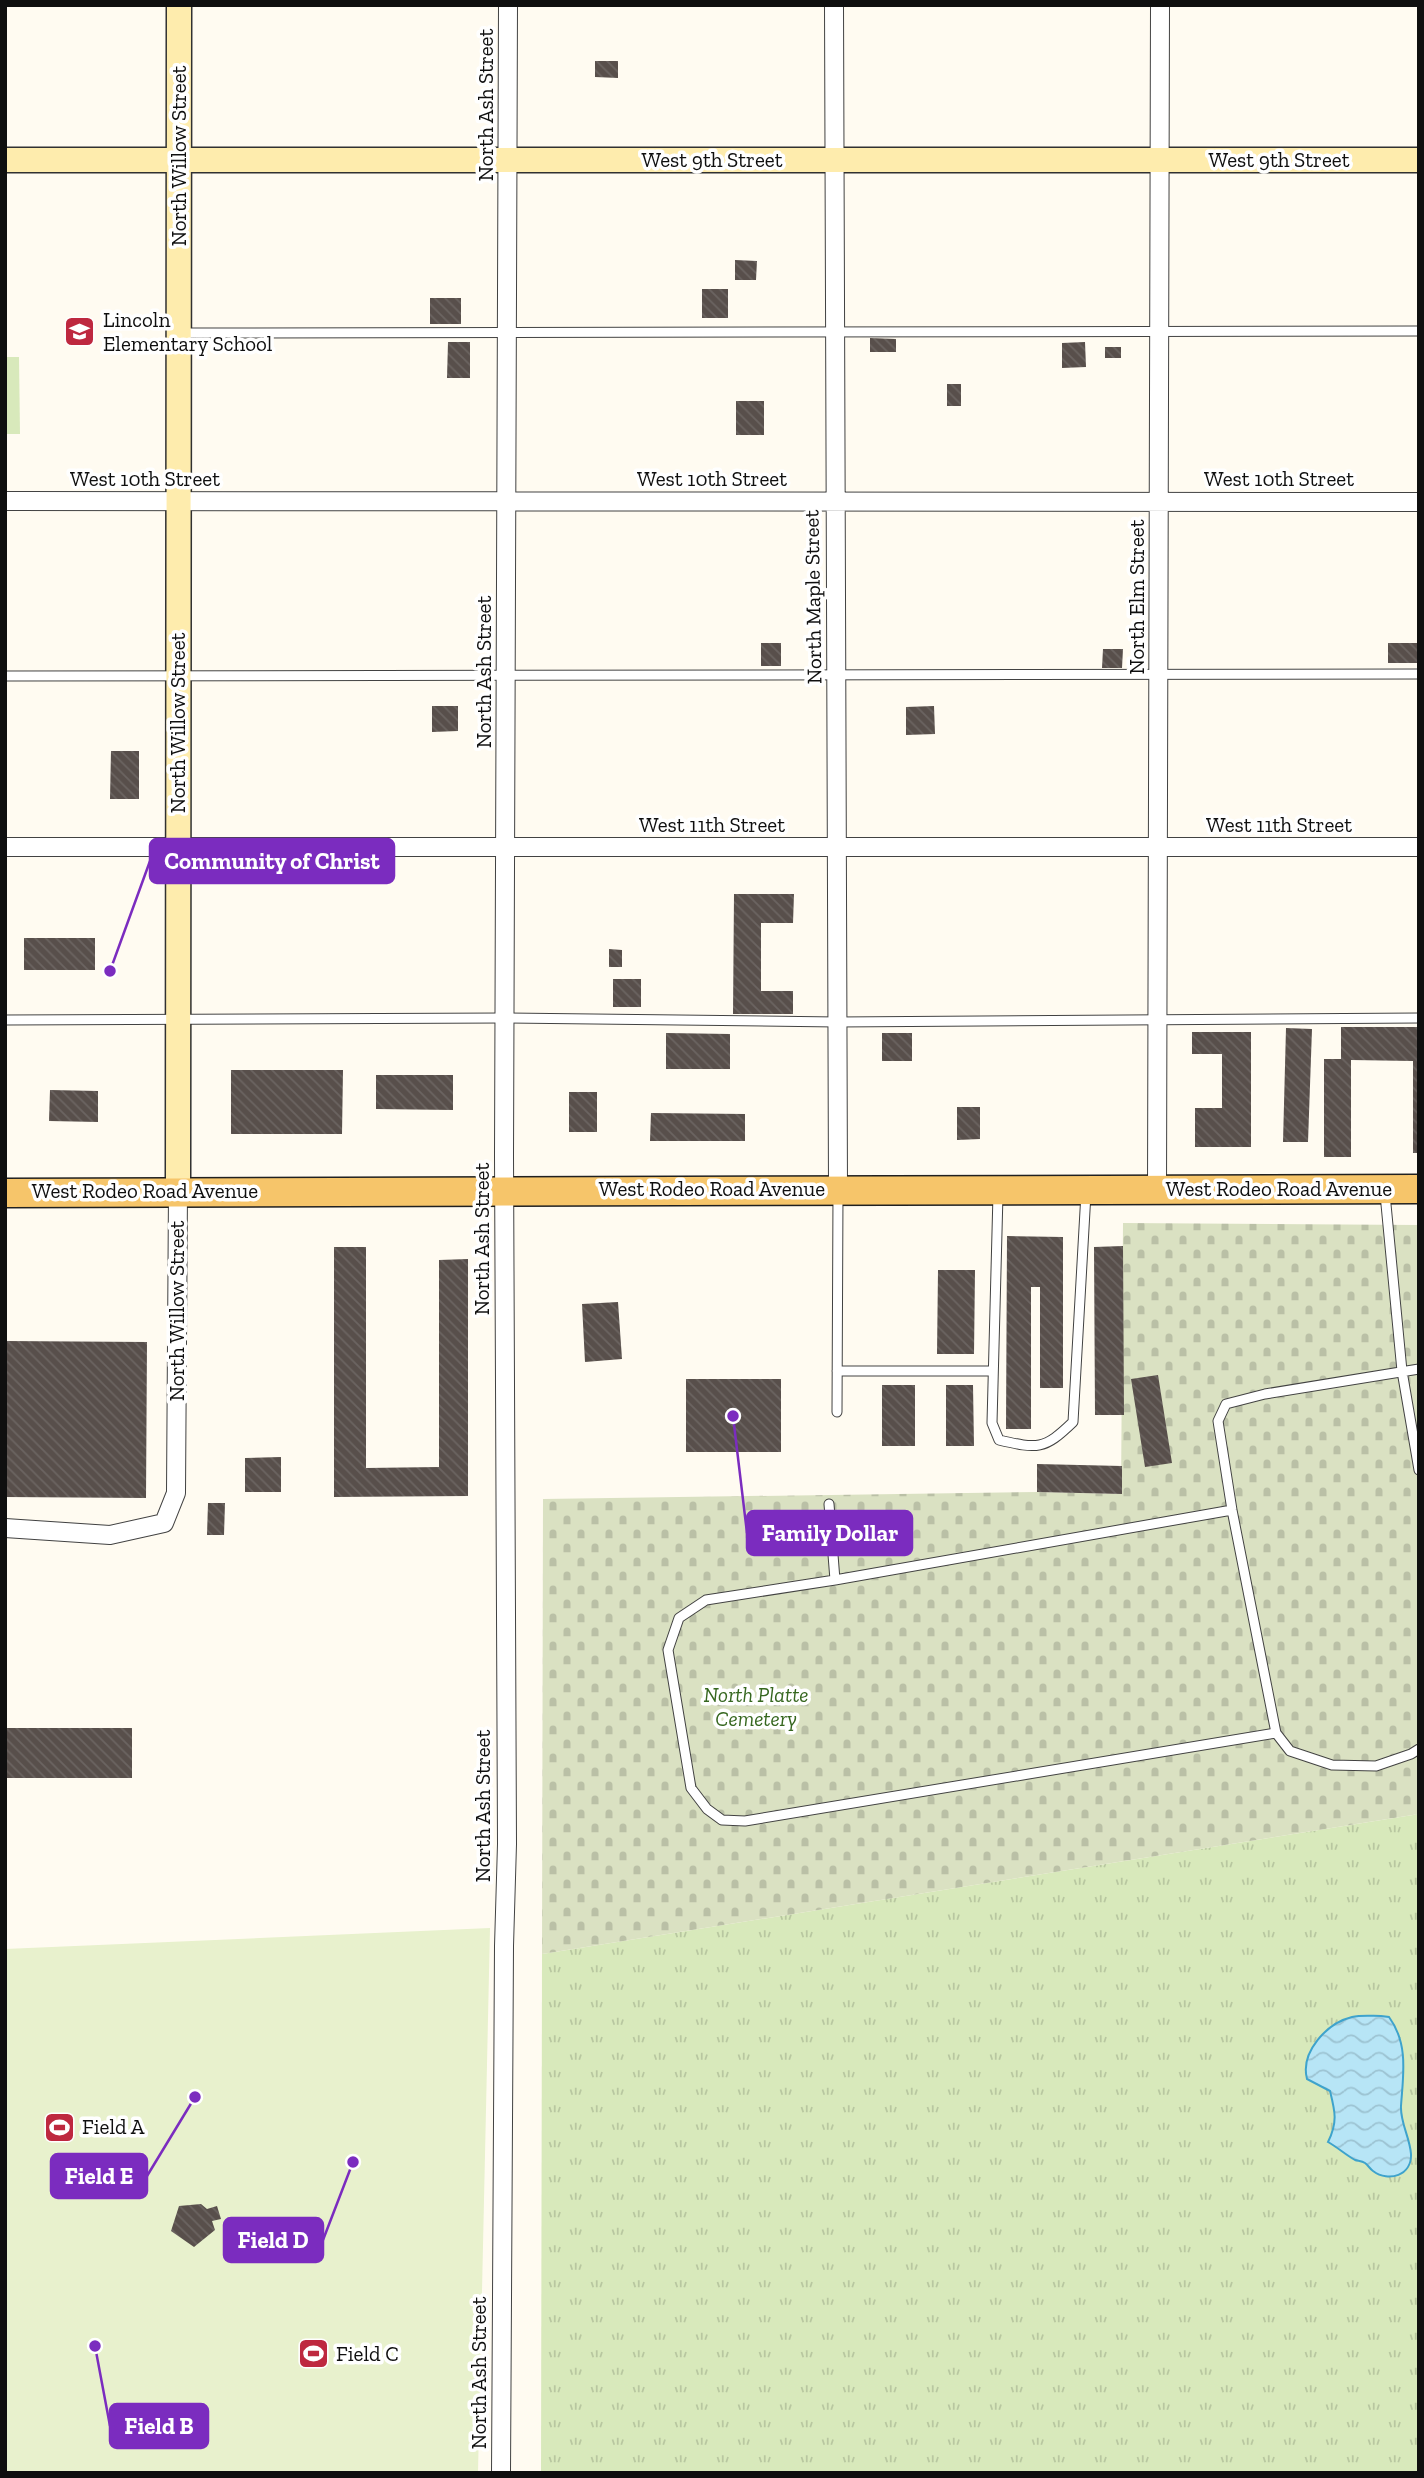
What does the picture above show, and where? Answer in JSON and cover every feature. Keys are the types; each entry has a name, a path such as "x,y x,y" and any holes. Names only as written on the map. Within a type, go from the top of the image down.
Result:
{"main road":[{"name":"West Rodeo Road Avenue","path":"5,1193 1419,1189"}],"street":[{"name":"North Willow Street","path":"5,1528 110,1535 164,1523 176,1493 179,5"},
{"name":"North Ash Street","path":"501,2473 507,1844 504,1190 508,5"},
{"name":"North Maple Street","path":"834,5 838,1189"},
{"name":"North Elm Street","path":"1157,1189 1160,5"},
{"name":"West 9th Street","path":"5,160 1419,160"},
{"name":"West 10th Street","path":"5,501 1419,502"},
{"name":"West 11th Street","path":"5,847 1419,848"}],"lane":[{"path":"178,333 1419,331"},
{"path":"5,676 1419,674"},
{"path":"5,1020 505,1018 837,1022 1419,1018"},
{"path":"837,1412 838,1189"},
{"path":"998,1189 992,1423 999,1440 1028,1446 1053,1442 1073,1422 1086,1189"},
{"path":"1385,1189 1402,1371 1419,1470"},
{"path":"1419,1369 1265,1394 1226,1404 1218,1421 1231,1510 1276,1733 1290,1751 1332,1765 1376,1766 1419,1749"},
{"path":"837,1371 993,1371"},
{"path":"829,1504 835,1580"},
{"path":"1231,1510 706,1600 679,1618 668,1650 691,1788 707,1809 722,1820 745,1821 1276,1733"}],"green space":[{"path":"5,357 19,357 20,434 5,434"},
{"name":"North Platte Cemetery","path":"1123,1223 1419,1225 1419,1814 542,1954 543,1499 1037,1492 1121,1494"},
{"path":"1419,1814 1419,2473 541,2473 542,1954"},
{"path":"490,1928 478,2473 5,2473 5,1949"}],"water":[{"path":"1352,2017 1389,2017 1400,2038 1403,2072 1401,2112 1411,2154 1404,2172 1392,2176 1379,2175 1365,2163 1355,2160 1328,2142 1335,2116 1330,2091 1307,2079 1306,2069 1312,2049 1333,2025"}],"building":[{"path":"595,61 618,61 618,78 595,77"},
{"path":"735,260 757,261 756,280 735,280"},
{"path":"702,289 728,289 728,318 702,318"},
{"path":"430,298 461,298 461,324 430,324"},
{"path":"870,338 896,339 896,352 870,352"},
{"path":"448,342 470,342 470,378 447,378"},
{"path":"1085,342 1086,367 1062,368 1062,343"},
{"path":"1105,347 1121,347 1121,358 1105,358"},
{"path":"947,384 961,384 961,406 947,406"},
{"path":"736,401 764,401 764,435 736,435"},
{"path":"761,643 781,643 781,666 761,666"},
{"path":"1388,643 1419,643 1419,663 1388,663"},
{"path":"1103,649 1123,649 1122,668 1102,668"},
{"path":"432,706 458,706 458,731 432,732"},
{"path":"934,706 935,734 906,735 906,707"},
{"path":"111,751 139,751 139,799 110,799"},
{"path":"734,894 794,894 793,923 761,923 761,991 793,991 793,1014 733,1014"},
{"path":"24,938 95,938 95,970 24,970"},
{"path":"609,949 622,950 622,967 609,967"},
{"path":"613,979 641,979 641,1007 613,1007"},
{"path":"1341,1027 1419,1027 1419,1153 1413,1153 1413,1061 1351,1060 1351,1157 1324,1157 1324,1059 1341,1059"},
{"path":"1286,1028 1312,1029 1308,1142 1283,1142"},
{"path":"1192,1032 1251,1032 1251,1147 1195,1147 1195,1108 1222,1108 1222,1054 1192,1054"},
{"path":"666,1033 730,1034 730,1069 666,1069"},
{"path":"882,1033 912,1033 912,1061 882,1061"},
{"path":"231,1070 343,1070 342,1134 231,1134"},
{"path":"376,1075 453,1075 453,1110 376,1109"},
{"path":"50,1090 98,1091 98,1122 49,1121"},
{"path":"569,1092 597,1092 597,1132 569,1132"},
{"path":"957,1107 980,1107 980,1139 957,1140"},
{"path":"651,1113 745,1114 745,1141 650,1141"},
{"path":"1007,1236 1063,1237 1063,1388 1040,1388 1040,1287 1031,1287 1031,1429 1006,1429"},
{"path":"1123,1246 1124,1415 1095,1415 1094,1247"},
{"path":"334,1247 366,1247 366,1468 439,1467 439,1260 468,1259 468,1496 334,1497"},
{"path":"938,1270 975,1270 974,1354 937,1354"},
{"path":"618,1302 622,1359 585,1362 582,1304"},
{"path":"5,1341 147,1342 146,1498 5,1497"},
{"path":"1158,1375 1172,1463 1145,1467 1131,1379"},
{"path":"686,1379 781,1379 781,1452 686,1452"},
{"path":"882,1385 915,1385 915,1446 882,1446"},
{"path":"946,1385 973,1385 974,1446 946,1446"},
{"path":"281,1457 281,1492 245,1492 245,1458"},
{"path":"1037,1464 1122,1466 1122,1494 1037,1492"},
{"path":"208,1503 225,1503 224,1535 207,1535"},
{"path":"5,1728 132,1728 132,1778 5,1778"},
{"path":"201,2204 207,2209 217,2206 221,2219 212,2221 215,2230 194,2247 171,2231 179,2206"}],"place":[{"name":"Lincoln Elementary School","path":"80,332"},
{"name":"Community of Christ","path":"110,971"},
{"name":"Family Dollar","path":"733,1416"},
{"name":"Field E","path":"195,2097"},
{"name":"Field A","path":"59,2127"},
{"name":"Field D","path":"353,2162"},
{"name":"Field B","path":"95,2346"},
{"name":"Field C","path":"313,2354"}]}
